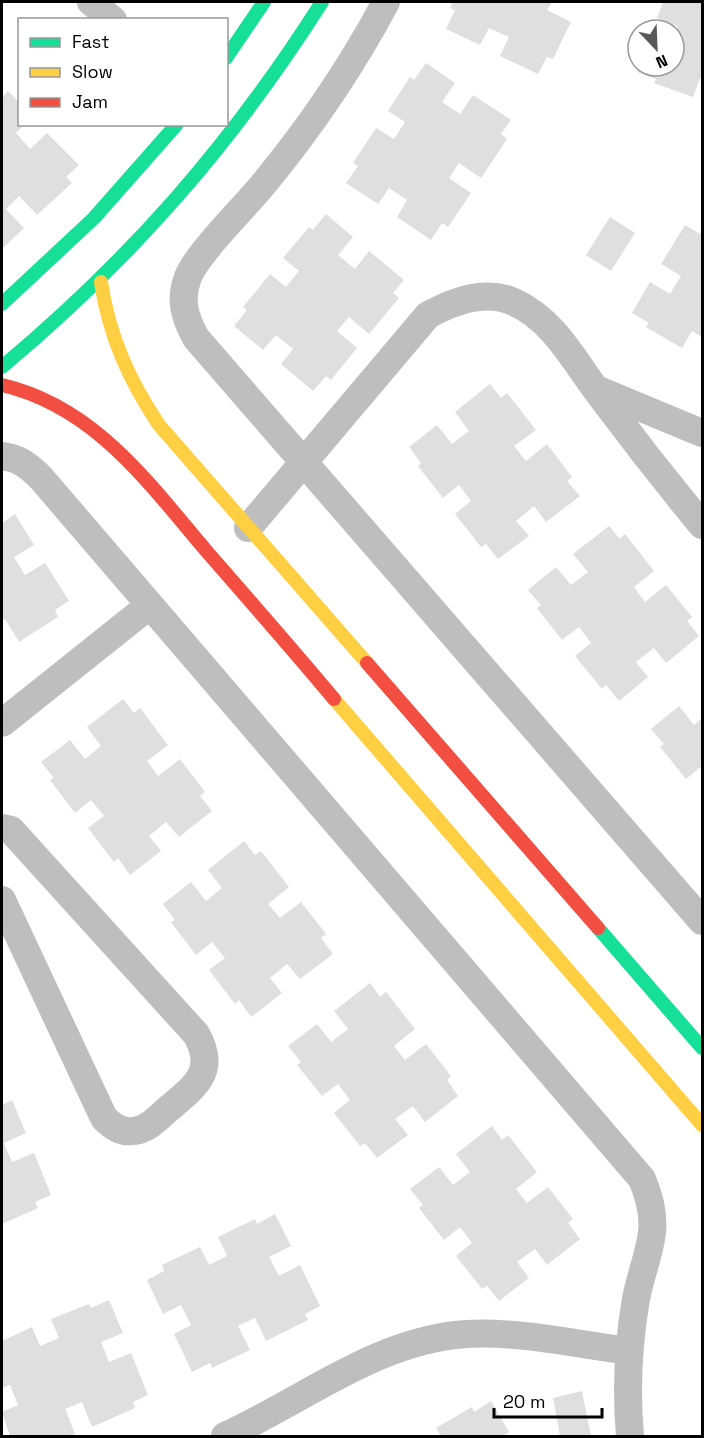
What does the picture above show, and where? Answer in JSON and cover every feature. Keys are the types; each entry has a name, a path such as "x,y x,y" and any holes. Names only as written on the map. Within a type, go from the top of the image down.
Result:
{"street":[{"path":"91,2 111,18"},
{"path":"228,55 264,2"},
{"path":"2,367 100,282 199,178 285,64 322,2"},
{"path":"386,2 327,99 267,180 201,257 189,276 183,297 186,319 196,338 702,921"},
{"path":"2,304 40,273 126,186 175,126"},
{"path":"100,282 105,319 118,356 154,429 248,528 702,1048"},
{"path":"248,528 428,315 454,301 483,296 512,301 538,316 558,338 594,388 702,525"},
{"path":"2,385 19,388 56,402 128,451 702,1125"},
{"path":"594,388 702,433"},
{"path":"2,456 29,465 41,478 642,1179 651,1200 654,1222 651,1245 637,1298 629,1351 627,1405 630,1437"},
{"path":"2,723 150,605"},
{"path":"2,828 10,830 196,1034 203,1046 203,1072 197,1085 146,1128 131,1132 116,1128 104,1118 2,900"},
{"path":"225,1437 365,1362 432,1338 467,1334 502,1335 629,1351"}],"building":[{"path":"453,2 552,2 547,10 571,22 553,59 547,57 538,74 500,56 509,37 489,28 480,45 446,29 455,10 450,8"},
{"path":"663,2 702,2 702,79 700,78 693,97 654,83 656,79 653,78 686,78 686,18 657,18"},
{"path":"426,63 455,83 442,102 460,114 473,95 511,120 501,134 507,139 481,178 459,163 449,178 471,193 448,227 442,223 431,240 397,217 407,200 389,188 378,204 346,183 358,166 353,163 376,128 394,139 405,122 388,111 410,77 414,80"},
{"path":"8,91 18,101 18,126 23,126 16,133 30,149 47,133 79,165 66,177 72,183 37,215 19,196 6,209 24,228 2,249 2,98"},
{"path":"326,214 353,237 338,255 355,269 369,251 404,280 393,293 399,298 369,334 349,317 337,331 357,348 331,380 326,376 313,391 281,364 293,349 276,335 263,350 234,326 247,310 243,307 270,274 286,287 299,271 283,258 309,227 313,230"},
{"path":"610,217 635,233 611,271 586,255"},
{"path":"685,225 700,234 702,229 702,337 692,331 682,348 646,327 649,323 632,313 650,282 670,294 681,276 661,264"},
{"path":"490,384 501,398 507,393 536,430 514,446 526,461 547,444 572,477 567,481 580,496 546,522 534,506 516,521 529,536 498,559 486,544 481,547 455,514 471,501 459,485 443,498 418,466 421,463 409,447 437,425 452,444 469,431 455,412"},
{"path":"15,514 34,545 14,557 25,575 45,563 69,601 55,610 58,617 19,642 5,619 2,621 2,523"},
{"path":"609,526 620,539 625,534 654,571 634,587 645,602 666,585 692,617 687,621 699,636 666,663 654,648 636,662 648,677 619,701 606,685 602,689 575,656 591,643 579,627 562,640 537,608 541,605 528,590 556,567 571,585 588,572 573,554"},
{"path":"123,699 134,713 140,708 168,745 147,761 158,776 180,759 205,792 200,796 212,811 179,837 166,822 149,836 161,851 130,875 118,858 114,862 88,828 104,816 91,800 75,813 50,780 54,778 41,762 70,740 85,759 101,746 87,727"},
{"path":"679,706 694,725 702,718 702,766 686,779 660,747 664,744 651,729"},
{"path":"244,841 255,855 261,851 289,887 268,904 280,918 301,902 326,934 321,938 333,954 300,979 287,964 270,978 282,993 251,1017 239,1000 235,1004 209,970 225,958 212,942 196,955 171,922 175,920 163,904 191,882 206,901 222,888 208,870"},
{"path":"370,983 380,997 386,992 415,1029 394,1046 405,1060 426,1044 451,1076 447,1080 458,1096 425,1122 413,1106 395,1119 408,1135 377,1158 365,1143 360,1146 334,1113 350,1100 338,1084 322,1096 297,1065 301,1062 288,1046 317,1024 331,1042 348,1029 334,1011"},
{"path":"12,1100 26,1133 4,1143 12,1162 34,1153 51,1195 35,1202 38,1208 2,1224 2,1105"},
{"path":"492,1126 502,1140 508,1135 537,1172 516,1189 527,1203 548,1187 573,1219 568,1223 580,1239 547,1265 535,1249 517,1262 529,1278 499,1301 487,1286 482,1289 456,1256 472,1243 460,1227 444,1240 419,1208 423,1205 410,1189 439,1167 453,1185 470,1172 456,1154"},
{"path":"275,1214 291,1246 269,1257 279,1276 300,1265 320,1306 305,1314 308,1320 266,1341 255,1318 238,1326 250,1350 212,1368 210,1363 192,1372 174,1334 191,1325 181,1305 163,1314 147,1280 164,1271 162,1265 200,1247 209,1265 227,1256 218,1237 255,1219 257,1224"},
{"path":"109,1300 123,1333 101,1342 109,1362 131,1353 148,1395 133,1402 135,1408 92,1427 82,1402 65,1409 75,1434 69,1436 10,1436 2,1412 18,1405 10,1385 2,1388 2,1341 32,1327 40,1346 59,1338 51,1319 89,1304 91,1308"},
{"path":"582,1391 591,1436 560,1436 553,1398"},
{"path":"491,1401 509,1432 502,1436 441,1436 436,1428 472,1407 474,1412"}],"traffic: fast":[{"path":"228,55 264,2"},
{"path":"2,367 94,284 177,197 252,104 322,2"},
{"path":"2,304 94,218 175,126"},
{"path":"598,928 702,1048"}],"traffic: slow":[{"path":"101,282 109,321 122,357 138,391 159,425 367,663"},
{"path":"334,699 702,1125"}],"traffic: jam":[{"path":"2,385 35,396 66,411 118,452 165,501 334,699"},
{"path":"367,663 598,928"}]}
